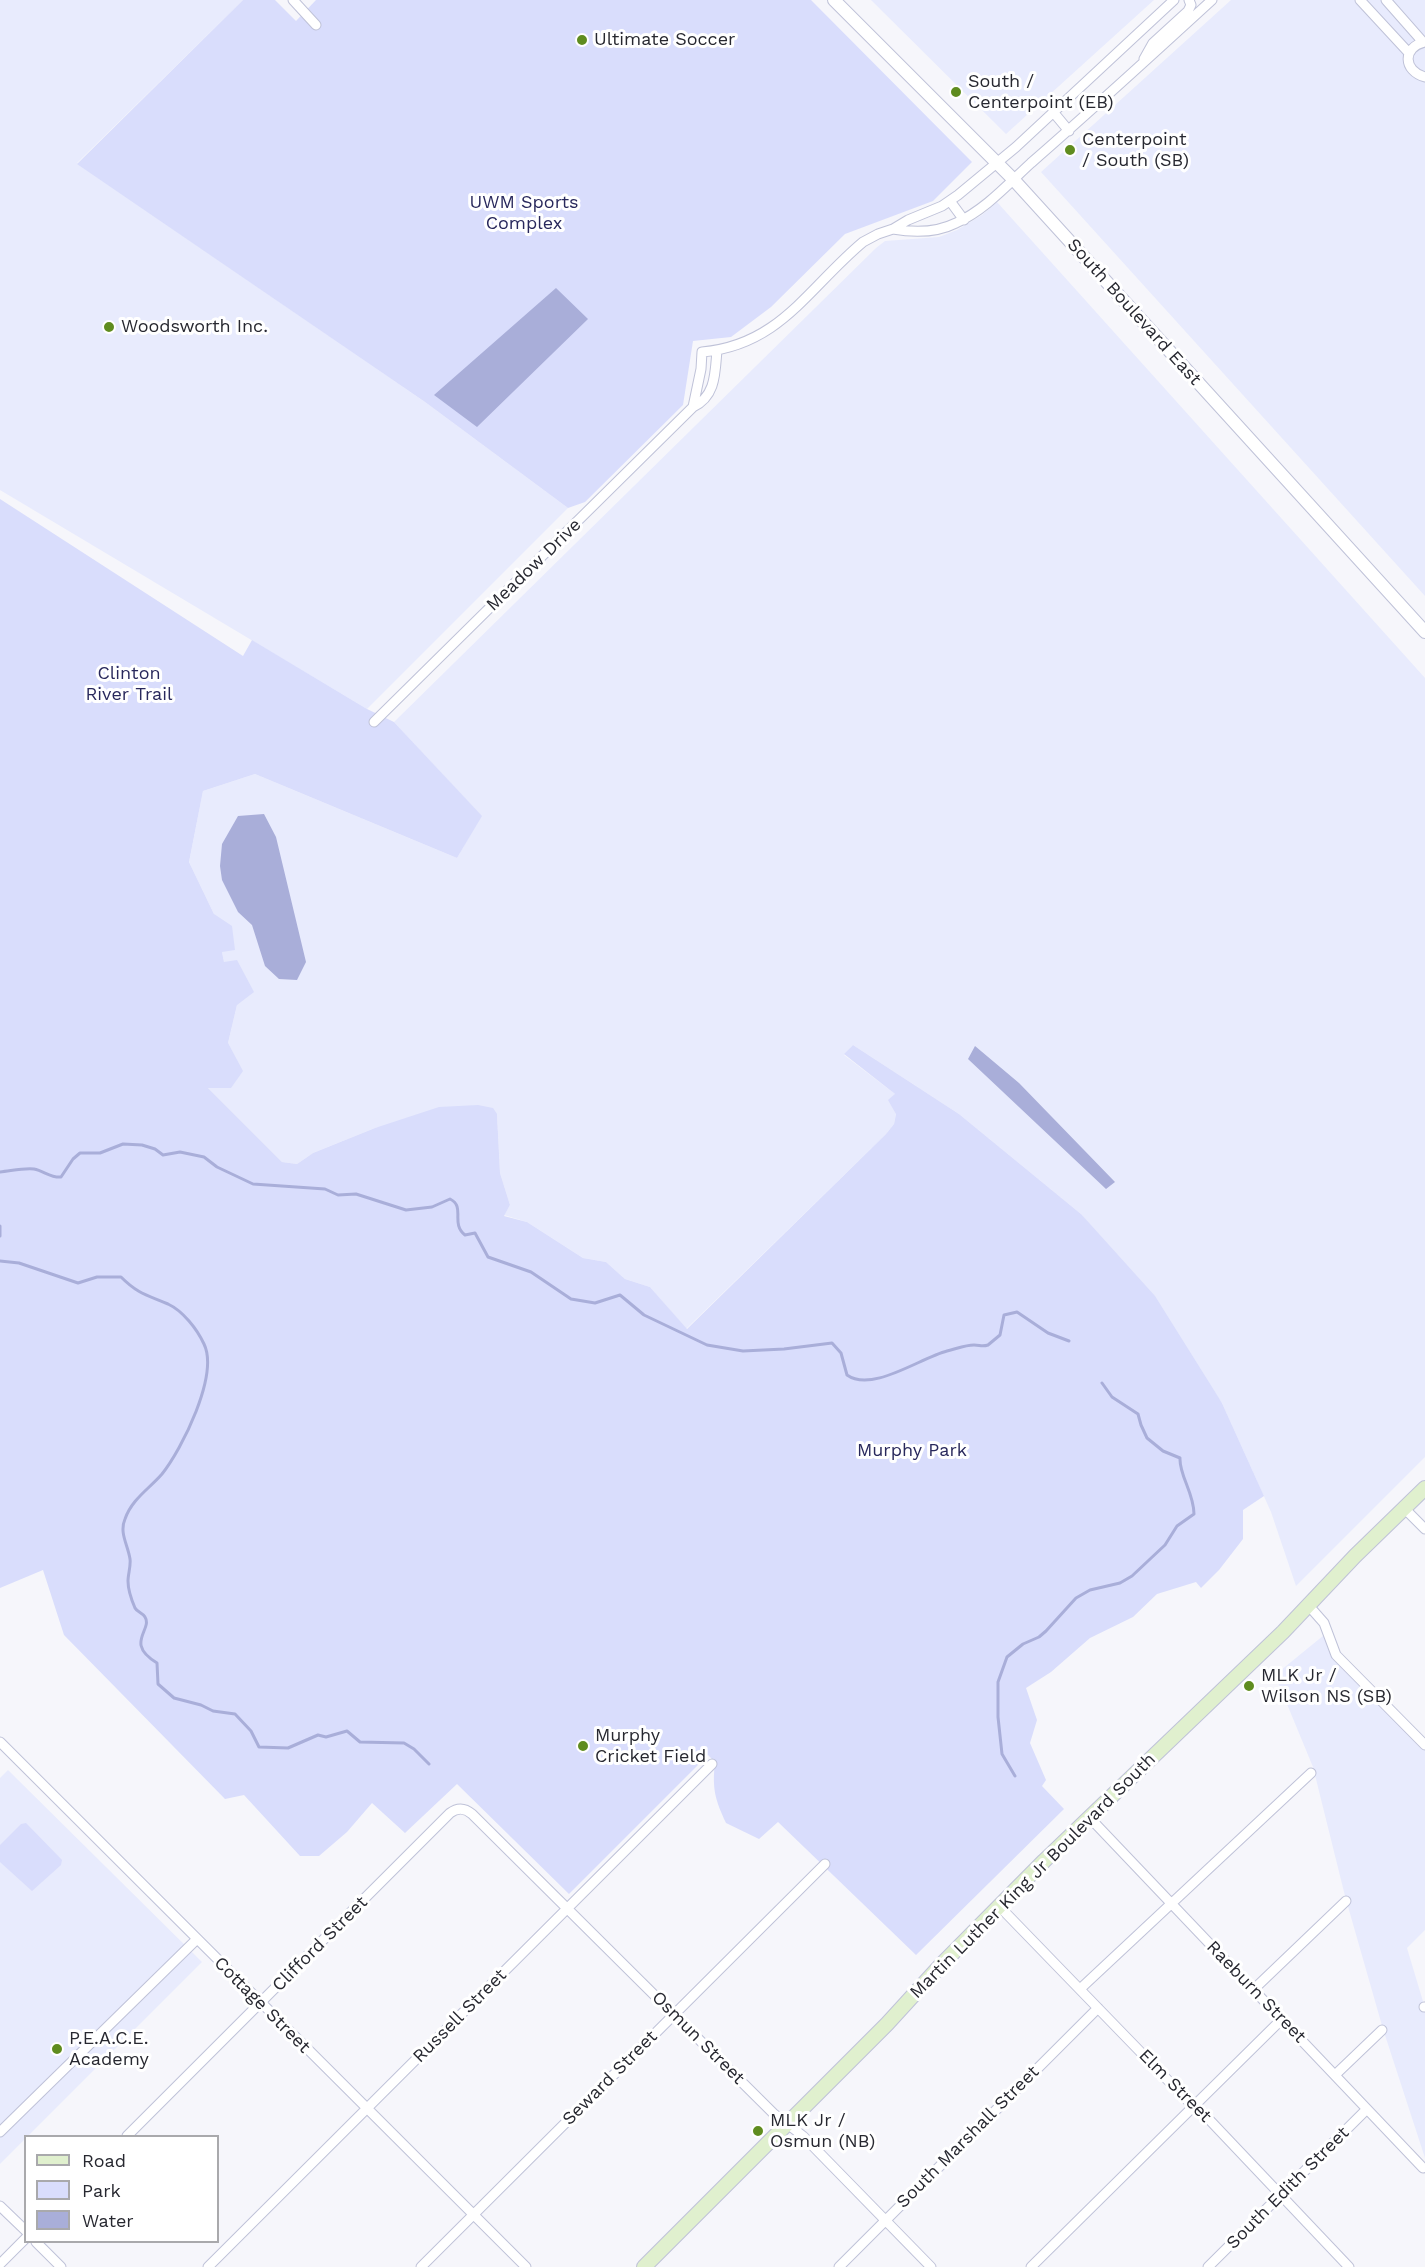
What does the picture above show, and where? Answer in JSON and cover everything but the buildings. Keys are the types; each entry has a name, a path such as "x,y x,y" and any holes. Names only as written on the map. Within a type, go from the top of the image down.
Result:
{"main road":[{"name":"Martin Luther King Jr Boulevard South","path":"644,2267 887,2024 999,1906 1309,1606 1355,1556 1425,1488"}],"street":[{"path":"293,0 316,25"},
{"name":"South Boulevard East","path":"834,0 1013,179 1424,629"},
{"path":"693,407 702,352 744,343 770,329 863,242 950,201 1054,113 1174,0"},
{"path":"1140,66 1153,43 1188,11 1191,4 1189,0"},
{"path":"893,229 910,232 934,230 964,220 1069,131 1212,0"},
{"path":"1360,0 1409,52"},
{"path":"1386,0 1424,42 1415,45 1409,52 1408,61 1410,68 1416,74 1425,77"},
{"path":"1054,113 1069,131"},
{"path":"950,201 964,220"},
{"name":"Meadow Drive","path":"374,722 693,407 706,399 715,377 717,350"},
{"path":"1404,1508 1425,1529"},
{"path":"1309,1606 1324,1623 1336,1655 1425,1745"},
{"name":"Cottage Street","path":"0,1742 526,2267"},
{"name":"Russell Street","path":"208,2267 712,1764"},
{"path":"1080,1989 1311,1773"},
{"name":"Clifford Street","path":"128,2135 450,1814 457,1809 465,1809"},
{"name":"Osmun Street","path":"465,1809 773,2114 803,2136 931,2267"},
{"name":"Raeburn Street","path":"1089,1817 1423,2168"},
{"name":"Seward Street","path":"421,2267 825,1864"},
{"path":"1253,1990 1346,1901"},
{"name":"Elm Street","path":"999,1906 1349,2267"},
{"path":"0,2132 196,1940"},
{"name":"South Marshall Street","path":"839,2267 1098,2008"},
{"path":"1031,2267 1282,2019"},
{"path":"1335,2075 1382,2030"},
{"name":"South Edith Street","path":"1208,2267 1367,2109"},
{"path":"0,2206 24,2230"},
{"path":"0,2264 24,2240"},
{"path":"38,2243 61,2267"}],"shaded area":[{"path":"0,0 243,0 77,163 425,402 568,508 367,709 0,490"},
{"path":"871,0 1154,0 1006,134"},
{"path":"1231,0 1425,0 1425,596 1041,172"},
{"path":"997,202 1425,678 1425,1457 1296,1586 1271,1512 1222,1403 1081,1214 959,1114 853,1045 844,1055 895,1094 894,1124 686,1329 650,1287 625,1279 606,1262 583,1258 527,1222 504,1215 510,1205 500,1173 497,1114 375,1128 313,1153 297,1164 282,1162 207,1087 228,1043 237,1005 224,962 214,914 189,862 203,791 255,774 457,858 481,816 394,722 876,248 885,241 939,237 957,230 982,215"},
{"path":"1329,1631 1336,1649 1425,1742 1425,1930 1407,1948 1425,2008 1425,2158 1383,2029 1345,1896 1313,1767 1275,1675"},
{"name":"P.E.A.C.E. Academy","path":"8,1770 202,1962 29,2135 24,2135 24,2140 0,2164 0,1778"}],"green space":[{"name":"UWM Sports Complex","path":"243,0 275,0 296,21 316,0 811,0 972,162 933,201 845,234 771,307 731,337 693,341 683,405 585,502 568,508 425,402 77,164"},
{"path":"0,499 243,656 252,640 367,709 394,722 482,816 457,858 255,774 203,791 189,862 214,914 232,926 235,950 222,952 224,962 237,960 254,992 237,1005 228,1043 243,1071 231,1088 208,1088 282,1162 297,1164 313,1153 375,1128 439,1107 478,1105 493,1108 497,1114 500,1173 510,1205 504,1216 527,1222 583,1258 606,1262 625,1279 650,1287 687,1329 894,1124 896,1114 888,1100 895,1094 844,1054 853,1045 959,1114 1081,1214 1155,1296 1222,1403 1264,1496 1243,1510 1243,1539 1219,1570 1201,1588 1196,1582 1157,1594 1133,1617 1090,1638 1051,1672 1026,1688 1037,1720 1030,1743 1046,1780 1042,1786 1064,1809 916,1955 778,1822 759,1839 726,1823 715,1794 715,1762 708,1755 569,1894 457,1784 405,1833 372,1803 347,1832 319,1856 300,1856 244,1795 225,1799 64,1635 43,1570 0,1588"},
{"path":"26,1823 62,1860 61,1865 32,1891 0,1862 0,1845 21,1824"}],"water":[{"path":"556,288 588,319 477,427 434,395"},
{"path":"264,814 276,837 306,962 297,980 279,979 265,966 252,925 238,912 222,880 220,866 222,844 238,816"},
{"path":"975,1046 1019,1083 1115,1182 1106,1189 968,1059"}],"waterway":[{"path":"0,1172 34,1169 61,1177 80,1153 100,1153 123,1144 142,1145 155,1149 163,1155 180,1152 204,1157 217,1167 253,1184 325,1189 338,1195 356,1194 406,1210 432,1207 450,1199 457,1206 461,1230 465,1235 475,1233 488,1257 531,1272 571,1299 595,1303 620,1295 644,1315 707,1345 743,1351 832,1343 841,1353 847,1375 857,1379 869,1380 883,1377 960,1347 988,1345 1000,1335 1004,1315 1017,1312 1048,1333 1069,1341"},
{"path":"0,1226 0,1236"},
{"path":"0,1261 19,1263 78,1283 97,1277 121,1277 138,1291 179,1311 198,1332 204,1344 207,1374 203,1392 188,1430 170,1463 132,1506 123,1524 123,1534 130,1559 129,1591 135,1608 145,1617 146,1627 142,1637 142,1649 157,1663 158,1684 174,1698 201,1705 213,1711 235,1714 251,1731 259,1747 288,1748 318,1735 326,1737 347,1731 360,1742 404,1743 414,1749 429,1764"},
{"path":"1015,1776 1002,1754 998,1717 998,1682 1007,1657 1023,1644 1039,1637 1076,1598 1090,1590 1120,1583 1132,1576 1165,1545 1177,1526 1194,1514 1180,1458 1163,1451 1147,1438 1138,1414 1112,1397 1102,1383"}],"place":[{"name":"Ultimate Soccer","path":"582,40"},
{"name":"South / Centerpoint (EB)","path":"956,92"},
{"name":"Centerpoint / South (SB)","path":"1070,150"},
{"name":"Woodsworth Inc.","path":"109,327"},
{"name":"MLK Jr / Wilson NS (SB)","path":"1249,1686"},
{"name":"Murphy Cricket Field","path":"583,1746"},
{"name":"P.E.A.C.E. Academy","path":"57,2049"},
{"name":"MLK Jr / Osmun (NB)","path":"758,2131"}],"park label":[{"name":"Clinton River Trail","path":"129,684"},
{"name":"Murphy Park","path":"912,1451"}]}
